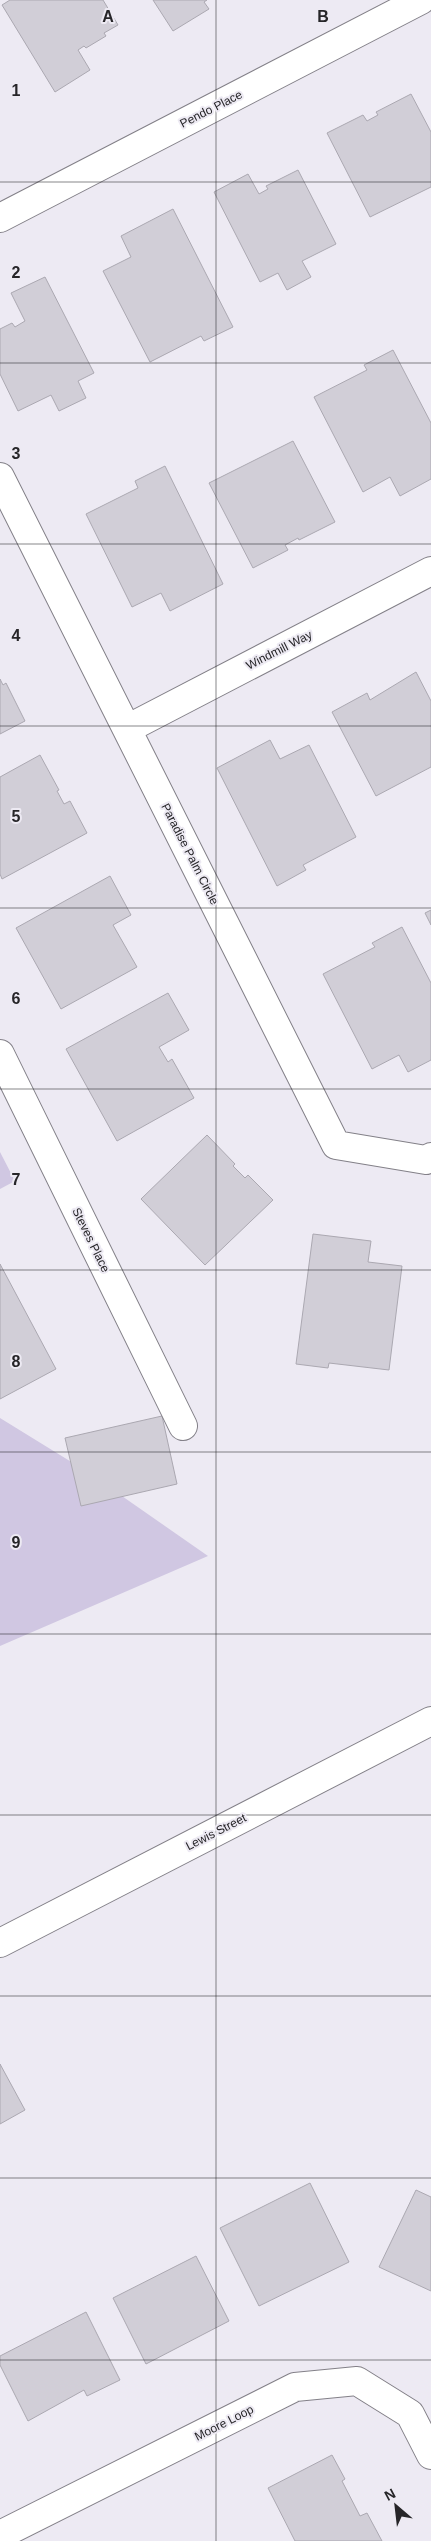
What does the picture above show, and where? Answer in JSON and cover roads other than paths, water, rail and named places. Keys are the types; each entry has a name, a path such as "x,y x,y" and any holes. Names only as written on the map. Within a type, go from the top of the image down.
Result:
{"street":[{"name":"Pendo Place","path":"0,218 421,0"},
{"name":"Paradise Palm Circle","path":"0,477 336,1145 426,1160 431,1157"},
{"name":"Windmill Way","path":"127,729 431,571"},
{"name":"Steves Place","path":"0,1054 183,1426"},
{"name":"Lewis Street","path":"0,1944 431,1721"},
{"name":"Moore Loop","path":"0,2535 295,2387 357,2381 410,2414 431,2455"}]}
